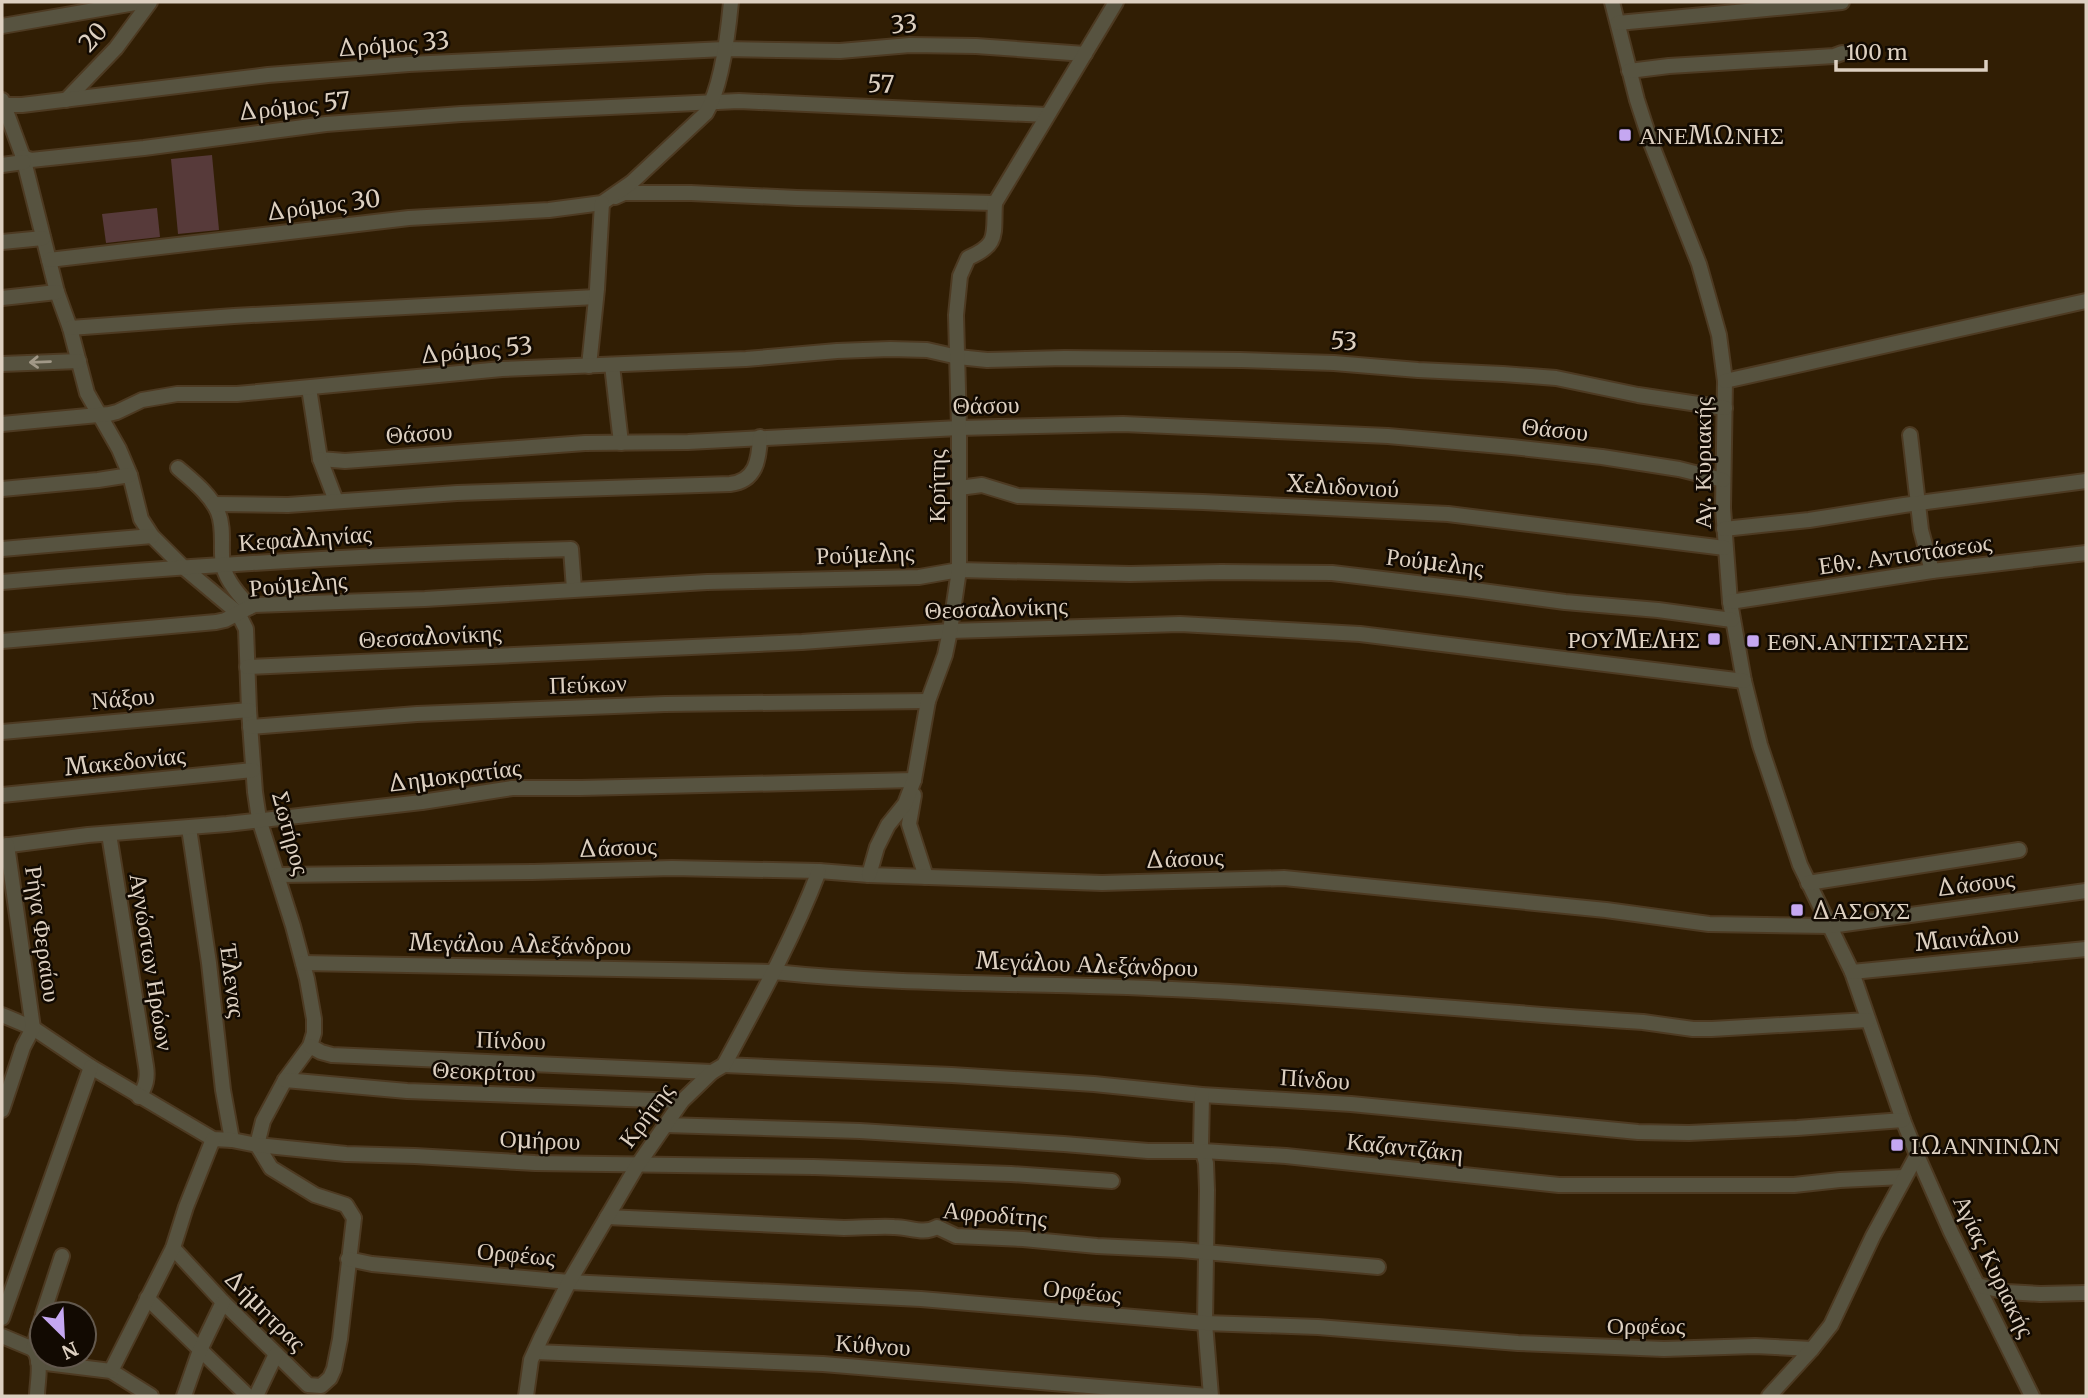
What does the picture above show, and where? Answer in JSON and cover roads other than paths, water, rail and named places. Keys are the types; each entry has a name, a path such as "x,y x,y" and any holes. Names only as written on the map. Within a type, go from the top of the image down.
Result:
{"street":[{"path":"2,26 141,2"},
{"name":"20","path":"66,100 116,48 150,2"},
{"path":"589,366 606,201 642,173 706,113 712,103 731,2"},
{"name":"Κρήτης","path":"869,876 877,847 888,825 905,804 914,780 928,701 946,655 950,631 959,570 956,315 960,276 968,258 986,250 993,238 995,203 1116,2"},
{"name":"Αγ. Κυριακής","path":"1612,2 1651,143 1699,264 1719,335 1725,382 1724,529 1730,602 1744,681 1760,745 1790,838 1808,883 1852,972 1868,1020"},
{"path":"1618,23 1842,2"},
{"name":"33","path":"724,49 840,51 910,45 976,46 1085,54"},
{"name":"Δρόμος 33","path":"2,103 22,105 268,75 396,65 724,49"},
{"path":"1629,71 1834,56 1842,53"},
{"name":"57","path":"571,110 739,101 1047,115"},
{"path":"2,103 23,160 57,292 88,393 130,475 141,519 152,536 183,567 244,610"},
{"name":"Δρόμος 57","path":"2,164 326,124 461,114 571,110"},
{"name":"Δρόμος 30","path":"49,260 409,218 549,210 606,201 624,193 995,203"},
{"path":"2,242 43,238"},
{"path":"2,298 57,292"},
{"path":"70,328 234,316 596,297"},
{"path":"1725,382 2086,301"},
{"name":"Δρόμος 53","path":"2,424 117,412 142,400 177,394 237,394 502,369 746,359 890,349 928,350 958,358"},
{"name":"53","path":"958,358 1254,360 1503,374 1556,378 1638,395 1725,408"},
{"path":"2,364 79,361"},
{"path":"612,365 621,443"},
{"path":"309,388 320,459 336,501"},
{"name":"Θάσου","path":"320,459 345,461 585,443 688,442 959,428 1123,425 1388,436 1602,457 1723,480"},
{"path":"1910,435 1922,530 1931,571"},
{"path":"214,504 288,505 457,493 741,483 755,467 760,437"},
{"path":"178,468 209,496 214,504 219,516 223,566 244,610"},
{"path":"2,489 130,475"},
{"path":"1724,529 1809,520 2086,481"},
{"name":"Χελιδονιού","path":"959,488 982,485 1018,496 1448,514 1725,548"},
{"path":"2,549 152,536"},
{"name":"Κεφαλληνίας","path":"2,582 183,567 388,555 571,549 574,589"},
{"name":"Εθν. Αντιστάσεως","path":"1730,602 1931,571 2086,553"},
{"name":"Ρούμελης","path":"2,640 216,622 244,610 267,605 425,599 707,582 919,577 959,570 1130,574 1332,573 1732,620"},
{"name":"Σωτήρος","path":"244,610 248,710 259,819 303,963 314,1019 310,1046"},
{"name":"Θεσσαλονίκης","path":"247,667 802,642 950,631 1180,624 1346,634 1744,681"},
{"name":"Πεύκων","path":"250,727 417,714 637,705 928,701"},
{"name":"Νάξου","path":"2,732 248,710"},
{"name":"Μακεδονίας","path":"2,795 253,770"},
{"path":"914,780 914,800 909,824 926,877"},
{"name":"Δημοκρατίας","path":"4,845 422,802 512,788 914,780"},
{"name":"Έλενας","path":"189,828 232,1140"},
{"name":"Αγνώστων Ηρώων","path":"109,834 146,1066 146,1085 139,1097"},
{"name":"Ρήγα Φεραίου","path":"4,845 33,1028"},
{"path":"1808,883 2019,850"},
{"name":"Δάσους","path":"278,875 672,868 819,871 869,876 1102,883 1284,877 1606,910 1709,924 1830,926 2086,891"},
{"name":"Κρήτης","path":"526,1389 534,1352 569,1282 637,1166 682,1101 718,1069 774,972 819,871"},
{"name":"Μαινάλου","path":"1852,972 2086,949"},
{"name":"Μεγάλου Αλεξάνδρου","path":"303,963 774,972 823,978 1083,984 1206,990 1643,1022 1693,1029 1868,1020"},
{"name":"Ομήρου","path":"2,1015 33,1028 139,1097 213,1139 346,1154 535,1163 814,1167 1011,1174 1112,1181"},
{"name":"Αγίας Κυριακής","path":"1868,1020 1917,1155 1951,1232 2032,1396"},
{"path":"2,1110 23,1047 33,1028"},
{"path":"310,1046 285,1080 263,1121 257,1145 271,1168 315,1195 346,1205 354,1218 348,1259"},
{"name":"Πίνδου","path":"310,1046 332,1055 965,1076 1094,1084 1202,1095 1351,1104 1638,1132 1689,1133 1903,1120"},
{"path":"2,1318 91,1067"},
{"name":"Θεοκρίτου","path":"285,1080 407,1091 682,1101"},
{"path":"1202,1095 1207,1190 1205,1324 1209,1396"},
{"name":"Καζαντζάκη","path":"666,1125 860,1131 1148,1151 1286,1156 1559,1185 1794,1185 1904,1177"},
{"path":"111,1371 173,1248 213,1139"},
{"path":"1769,1396 1831,1325 1873,1236 1917,1155"},
{"name":"Αφροδίτης","path":"607,1217 869,1229 892,1226 923,1231 931,1231 937,1227 956,1236 1023,1238 1378,1267"},
{"name":"Δήμητρας","path":"173,1248 223,1302 308,1385 321,1386 330,1378 334,1369 340,1339 348,1259"},
{"path":"48,1300 62,1256"},
{"name":"Ορφέως","path":"348,1259 372,1264 569,1282 921,1298 1205,1324 1318,1327 1586,1347 1664,1349 1755,1346 1812,1349"},
{"path":"1977,1285 2007,1292 2086,1293"},
{"path":"147,1298 248,1396"},
{"path":"184,1396 200,1350 223,1302"},
{"path":"2,1336 28,1351"},
{"name":"Κύθνου","path":"534,1352 823,1364 1209,1396"},
{"path":"256,1396 276,1354"},
{"path":"98,1368 111,1371 151,1396"},
{"path":"36,1370 37,1396"},
{"path":"526,1389 536,1396"}],"place":[{"name":"ΑΝΕΜΩΝΗΣ","path":"1625,135"},
{"name":"ΡΟΥΜΕΛΗΣ","path":"1714,639"},
{"name":"ΕΘΝ.ΑΝΤΙΣΤΑΣΗΣ","path":"1753,641"},
{"name":"ΔΑΣΟΥΣ","path":"1797,910"},
{"name":"ΙΩΑΝΝΙΝΩΝ","path":"1897,1145"}]}
